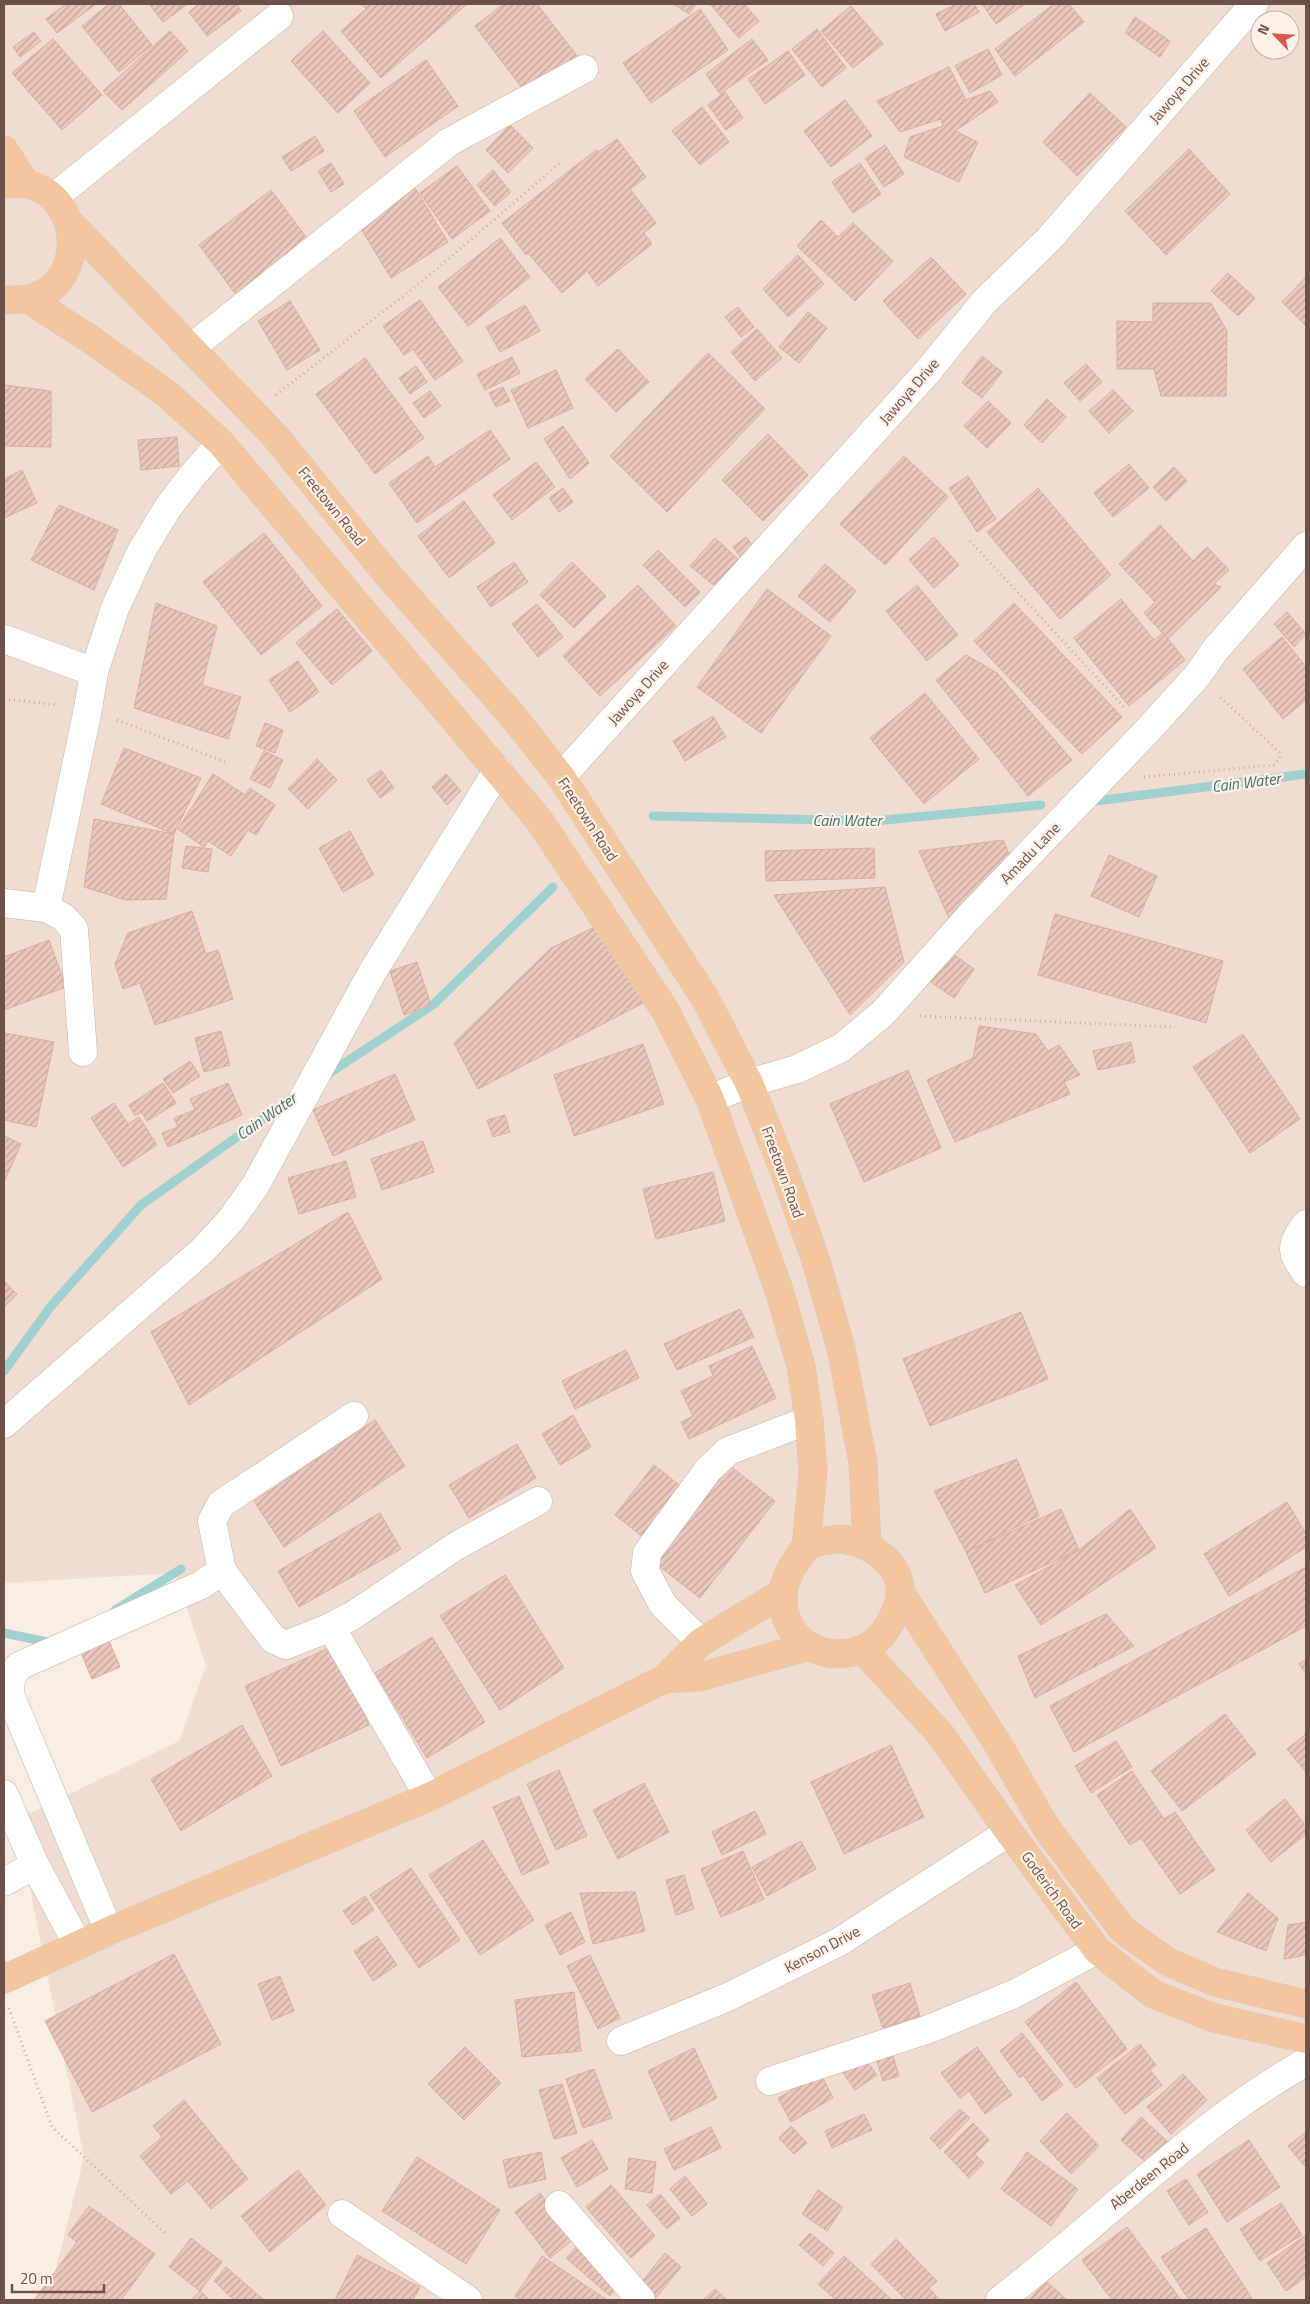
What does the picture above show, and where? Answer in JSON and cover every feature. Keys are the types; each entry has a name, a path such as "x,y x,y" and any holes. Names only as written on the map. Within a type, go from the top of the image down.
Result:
{"main road":[{"path":"4,150 15,184 40,189 53,198"},
{"name":"Freetown Road","path":"53,198 63,209 70,223 275,436 388,575 511,714 561,776 704,998 749,1083 816,1261 841,1348 863,1464 867,1546"},
{"path":"16,299 50,288 66,270 72,247 70,223"},
{"path":"16,299 93,341 167,394 221,443 539,820 665,1010 710,1099 778,1286 801,1366 809,1420 812,1472 806,1547 788,1571 782,1593 784,1614 793,1632 809,1646 829,1653 847,1654 863,1650 882,1635 899,1608 902,1596"},
{"path":"806,1547 821,1542 843,1539 867,1546 885,1558 897,1576 902,1596 999,1746 1045,1826 1123,1930 1168,1962 1215,1982 1306,2004"},
{"path":"5,1990 78,1945 429,1797 664,1679 701,1642 782,1593"},
{"path":"664,1679 700,1677 809,1646"},
{"name":"Goderich Road","path":"863,1650 941,1735 1009,1832 1097,1950 1153,1994 1214,2018 1306,2039"}],"street":[{"name":"Jawoya Drive","path":"561,776 929,370 984,302 1049,239 1247,6"},
{"path":"53,198 279,16"},
{"path":"191,348 449,142 584,69"},
{"path":"46,908 94,672 115,608 142,550 172,502 221,443"},
{"name":"Amadu Lane","path":"710,1099 749,1083 797,1069 840,1048 882,1014 968,918 1197,676 1222,642 1306,546"},
{"path":"4,639 94,672"},
{"path":"4,1424 202,1250 230,1222 255,1186 311,1080 373,971 498,770"},
{"path":"4,903 46,908 63,917 74,929 83,1052"},
{"path":"1306,1224 1294,1243 1293,1251 1306,1273"},
{"path":"354,1416 221,1504 212,1521 222,1571 273,1639 286,1645 332,1627 352,1616 456,1546 538,1501"},
{"path":"701,1642 663,1604 645,1571 647,1553 708,1470 728,1451 809,1420"},
{"path":"109,1931 10,1695 11,1677 19,1666 201,1585 222,1571"},
{"path":"332,1627 429,1797"},
{"path":"4,1794 35,1865 78,1945"},
{"name":"Kenson Drive","path":"621,2041 728,1997 839,1942 1009,1832"},
{"path":"4,1882 35,1865"},
{"path":"770,2081 929,2029 1014,1994 1097,1950"},
{"name":"Aberdeen Road","path":"1000,2300 1216,2121 1275,2080 1306,2062"},
{"path":"559,2205 642,2300"},
{"path":"342,2214 468,2300"}],"path":[{"path":"252,413 425,279 560,163"},
{"path":"970,541 1147,731"},
{"path":"1098,782 1274,765 1280,758 1279,752 1197,676"},
{"path":"882,1014 1175,1027"},
{"path":"5,1990 52,2127 166,2234"}],"shaded area":[{"path":"4,4 1306,4 1306,2300 48,2300 84,2157 16,1820 179,1741 206,1666 175,1573 4,1583"}],"building":[{"path":"66,4 96,4 57,33 46,19"},
{"path":"109,4 119,4 152,45 119,72 82,26"},
{"path":"149,4 188,4 163,22"},
{"path":"199,4 236,4 241,11 207,36 189,12"},
{"path":"361,4 467,4 381,78 341,31 366,9"},
{"path":"504,4 537,4 578,57 528,96 475,26"},
{"path":"674,4 696,4 689,14"},
{"path":"710,4 744,4 759,21 739,38"},
{"path":"956,4 974,4 979,12 945,31 936,14"},
{"path":"982,4 1025,4 996,24"},
{"path":"1054,4 1069,4 1084,22 1015,76 995,49"},
{"path":"851,6 883,44 853,68 821,31"},
{"path":"700,9 728,50 651,103 623,63"},
{"path":"1135,17 1170,41 1160,57 1125,33"},
{"path":"817,29 846,68 822,87 792,49"},
{"path":"170,31 188,51 122,110 103,91"},
{"path":"323,31 370,83 338,113 291,61"},
{"path":"34,32 41,41 20,57 13,47"},
{"path":"53,39 102,95 62,130 12,73"},
{"path":"752,39 768,60 720,94 706,74"},
{"path":"988,49 1002,75 970,93 955,66"},
{"path":"788,51 805,75 765,104 748,79"},
{"path":"426,60 458,106 385,157 354,111"},
{"path":"949,67 966,100 990,91 998,102 955,131 978,142 959,182 904,157 910,137 943,126 941,119 900,132 877,101"},
{"path":"725,92 743,118 726,130 708,105"},
{"path":"1090,93 1126,127 1077,176 1043,142"},
{"path":"845,100 872,136 831,167 804,131"},
{"path":"702,107 729,142 700,165 672,131"},
{"path":"510,125 533,148 508,173 486,150"},
{"path":"315,136 324,151 291,171 282,157"},
{"path":"617,139 646,177 630,189 656,223 644,233 652,244 598,286 587,271 562,293 528,253 526,255 502,223 596,150 598,152"},
{"path":"885,145 904,174 884,187 865,158"},
{"path":"1189,149 1230,194 1166,255 1125,211"},
{"path":"331,163 344,184 331,192 318,171"},
{"path":"860,163 881,194 853,213 832,182"},
{"path":"457,166 490,211 452,239 420,193"},
{"path":"493,170 511,192 495,206 477,185"},
{"path":"415,188 448,242 391,278 358,224"},
{"path":"271,190 312,245 240,300 199,245"},
{"path":"821,220 838,237 853,223 893,261 855,301 797,246"},
{"path":"500,238 530,277 468,326 438,287"},
{"path":"798,255 824,284 788,317 763,289"},
{"path":"931,257 966,294 918,339 883,301"},
{"path":"1228,273 1255,298 1238,316 1211,291"},
{"path":"1306,277 1306,326 1282,302"},
{"path":"420,300 463,361 435,380 413,349 404,355 383,326"},
{"path":"290,301 320,350 287,370 258,321"},
{"path":"1153,303 1211,303 1227,331 1226,396 1161,396 1154,369 1117,369 1117,321 1153,322"},
{"path":"525,305 540,331 500,352 486,327"},
{"path":"738,307 754,327 741,337 725,317"},
{"path":"808,312 827,328 799,363 779,347"},
{"path":"757,329 782,358 755,381 731,352"},
{"path":"618,349 649,382 616,412 585,379"},
{"path":"708,353 765,409 667,512 610,456"},
{"path":"982,356 1002,372 982,398 962,383"},
{"path":"512,357 520,373 485,390 477,374"},
{"path":"365,358 424,438 375,474 316,394"},
{"path":"1086,364 1102,382 1080,401 1064,383"},
{"path":"416,366 427,382 410,394 399,378"},
{"path":"556,370 573,408 528,428 511,390"},
{"path":"4,385 51,391 51,447 4,446"},
{"path":"503,387 510,401 496,407 489,393"},
{"path":"1113,390 1133,411 1109,433 1089,411"},
{"path":"430,391 441,406 424,418 413,403"},
{"path":"1047,399 1066,417 1042,443 1024,425"},
{"path":"988,401 1011,423 987,448 964,426"},
{"path":"563,426 589,463 570,479 544,439"},
{"path":"490,430 510,459 417,523 389,483 428,456 435,467"},
{"path":"768,434 808,475 763,521 722,480"},
{"path":"177,437 179,466 141,470 138,440"},
{"path":"904,456 948,497 885,565 840,524"},
{"path":"536,462 555,487 512,520 493,495"},
{"path":"1129,464 1149,488 1113,517 1094,493"},
{"path":"1174,467 1187,481 1166,501 1153,487"},
{"path":"22,470 37,503 4,518 4,479"},
{"path":"968,476 996,519 977,532 949,488"},
{"path":"563,488 573,502 559,512 549,498"},
{"path":"1038,488 1111,575 1060,619 987,532"},
{"path":"464,501 495,543 449,578 418,536"},
{"path":"59,505 118,530 94,590 31,560"},
{"path":"1160,525 1193,561 1207,547 1229,570 1214,584 1221,587 1168,639 1144,613 1155,602 1119,564"},
{"path":"264,533 322,606 261,655 203,582"},
{"path":"746,537 758,553 745,563 733,547"},
{"path":"934,537 959,565 934,588 909,560"},
{"path":"715,538 739,560 716,587 690,566"},
{"path":"658,550 700,592 685,607 643,565"},
{"path":"514,562 528,582 491,607 477,587"},
{"path":"572,562 606,596 574,628 540,595"},
{"path":"825,564 856,591 830,622 798,596"},
{"path":"638,585 676,626 600,696 563,656"},
{"path":"917,585 958,635 927,661 886,611"},
{"path":"767,589 831,636 761,733 697,687"},
{"path":"1121,599 1154,640 1163,633 1185,660 1129,706 1074,638"},
{"path":"156,603 217,626 202,685 241,697 228,739 134,708"},
{"path":"1014,603 1122,717 1082,754 974,641"},
{"path":"537,604 563,637 538,657 512,624"},
{"path":"337,609 372,651 332,685 296,643"},
{"path":"1287,612 1306,634 1294,647 1274,624"},
{"path":"1282,637 1306,667 1306,700 1283,719 1243,669"},
{"path":"966,655 997,673 1072,760 1028,796 936,680"},
{"path":"298,661 319,692 290,712 269,680"},
{"path":"925,693 979,759 924,804 870,738"},
{"path":"713,716 726,737 685,761 673,741"},
{"path":"265,723 283,730 275,753 256,746"},
{"path":"124,748 201,778 174,834 101,804"},
{"path":"264,751 283,760 270,788 250,779"},
{"path":"317,759 337,780 308,809 288,789"},
{"path":"381,770 394,788 380,798 367,780"},
{"path":"213,774 245,795 250,788 275,805 256,835 248,830 231,856 208,841 204,847 178,829"},
{"path":"446,774 461,791 447,805 432,787"},
{"path":"94,819 174,834 166,899 126,900 84,887"},
{"path":"350,831 374,875 343,892 319,848"},
{"path":"1003,840 1013,863 949,918 919,851"},
{"path":"186,846 212,849 208,872 182,868"},
{"path":"874,848 875,878 766,881 765,851"},
{"path":"1109,855 1157,876 1139,917 1091,896"},
{"path":"885,887 904,962 850,1015 774,895"},
{"path":"192,911 206,954 218,950 233,999 155,1025 140,983 123,989 115,964 128,933"},
{"path":"1055,914 1223,961 1206,1023 1038,975"},
{"path":"601,924 643,1003 478,1089 454,1043 551,948"},
{"path":"49,940 66,987 4,1010 4,957"},
{"path":"949,951 974,969 954,998 928,980"},
{"path":"417,962 431,1005 404,1015 390,971"},
{"path":"979,1026 1036,1034 1048,1051 1059,1045 1080,1075 1064,1082 1070,1094 955,1142 927,1080 973,1058"},
{"path":"221,1031 230,1065 204,1072 195,1038"},
{"path":"5,1033 54,1042 36,1127 4,1120"},
{"path":"1243,1034 1300,1119 1250,1153 1193,1067"},
{"path":"1131,1042 1135,1062 1098,1070 1093,1051"},
{"path":"643,1044 664,1104 574,1136 554,1075"},
{"path":"190,1061 200,1076 173,1093 163,1079"},
{"path":"908,1070 941,1148 864,1182 830,1104"},
{"path":"395,1074 415,1120 333,1156 313,1110"},
{"path":"163,1083 176,1103 147,1121 141,1112 135,1116 129,1105"},
{"path":"228,1083 242,1115 168,1147 162,1133 178,1127 174,1118 195,1110 190,1099"},
{"path":"114,1103 128,1124 139,1117 157,1145 123,1167 91,1118"},
{"path":"505,1115 510,1132 493,1137 487,1120"},
{"path":"4,1136 21,1144 4,1182"},
{"path":"423,1141 434,1172 382,1190 371,1159"},
{"path":"346,1161 356,1197 299,1214 288,1178"},
{"path":"713,1172 725,1221 656,1239 643,1189"},
{"path":"348,1212 382,1279 189,1405 151,1332"},
{"path":"4,1281 17,1294 4,1307"},
{"path":"740,1309 754,1337 677,1370 664,1344"},
{"path":"1021,1312 1048,1379 930,1426 903,1359"},
{"path":"752,1346 776,1398 689,1439 681,1422 693,1416 681,1391 713,1376 709,1366"},
{"path":"626,1350 639,1378 575,1409 562,1381"},
{"path":"573,1415 591,1447 560,1465 542,1434"},
{"path":"375,1420 405,1466 284,1547 254,1501"},
{"path":"517,1444 536,1478 469,1518 449,1485"},
{"path":"1017,1459 1039,1516 966,1552 934,1491"},
{"path":"654,1465 688,1492 649,1542 615,1515"},
{"path":"730,1466 775,1501 700,1598 655,1563"},
{"path":"1287,1502 1306,1534 1306,1547 1229,1596 1204,1554"},
{"path":"1061,1509 1079,1550 985,1593 966,1552"},
{"path":"1130,1509 1156,1548 1041,1625 1015,1585 1079,1550"},
{"path":"380,1513 401,1549 299,1607 278,1571"},
{"path":"1306,1567 1306,1626 1074,1752 1050,1706"},
{"path":"505,1575 564,1668 500,1710 440,1616"},
{"path":"1106,1614 1134,1646 1035,1698 1018,1656"},
{"path":"432,1637 485,1722 427,1758 375,1673"},
{"path":"109,1641 120,1667 92,1679 81,1653"},
{"path":"333,1646 369,1725 281,1766 245,1686"},
{"path":"1306,1659 1306,1674 1299,1664"},
{"path":"1225,1714 1256,1754 1182,1811 1151,1771"},
{"path":"242,1725 272,1776 181,1831 151,1779"},
{"path":"1306,1734 1306,1770 1305,1771 1287,1749"},
{"path":"1116,1741 1132,1767 1091,1793 1075,1766"},
{"path":"891,1745 924,1817 844,1854 811,1782"},
{"path":"559,1770 587,1836 556,1850 527,1784"},
{"path":"1132,1771 1164,1819 1175,1812 1215,1870 1180,1894 1141,1838 1130,1845 1097,1795"},
{"path":"644,1783 669,1832 618,1859 593,1810"},
{"path":"519,1796 549,1863 522,1875 493,1807"},
{"path":"1285,1799 1306,1826 1306,1834 1271,1862 1246,1830"},
{"path":"755,1811 766,1834 722,1855 712,1832"},
{"path":"483,1840 534,1920 480,1955 429,1875"},
{"path":"801,1841 816,1869 767,1896 752,1867"},
{"path":"743,1851 764,1899 721,1917 701,1869"},
{"path":"411,1868 460,1940 419,1968 370,1895"},
{"path":"684,1875 694,1909 676,1915 666,1880"},
{"path":"635,1892 645,1931 593,1944 580,1893"},
{"path":"1248,1893 1278,1918 1266,1951 1217,1932"},
{"path":"365,1896 374,1910 353,1925 343,1911"},
{"path":"571,1912 585,1942 560,1955 545,1925"},
{"path":"1306,1922 1306,1955 1284,1959 1288,1925"},
{"path":"377,1936 397,1965 373,1981 354,1951"},
{"path":"174,1954 221,2044 92,2112 45,2021"},
{"path":"590,1955 620,2018 598,2029 567,1966"},
{"path":"280,1976 294,2011 272,2020 258,1984"},
{"path":"1076,1982 1127,2049 1076,2088 1025,2022"},
{"path":"910,1983 920,2016 883,2028 872,1995"},
{"path":"574,1992 581,2051 522,2057 515,2000"},
{"path":"1022,2033 1063,2085 1042,2101 1023,2075 1020,2078 1000,2051"},
{"path":"1140,2044 1156,2065 1150,2070 1162,2085 1125,2114 1097,2078"},
{"path":"465,2047 501,2083 464,2120 428,2084"},
{"path":"977,2047 1012,2095 985,2114 969,2091 960,2098 941,2073"},
{"path":"694,2048 717,2098 671,2121 648,2071"},
{"path":"893,2056 899,2076 883,2081 877,2061"},
{"path":"865,2059 877,2075 855,2090 843,2073"},
{"path":"594,2069 612,2118 583,2128 566,2079"},
{"path":"821,2074 833,2098 791,2122 778,2098"},
{"path":"1183,2074 1207,2100 1171,2134 1147,2107"},
{"path":"562,2084 577,2133 554,2139 539,2090"},
{"path":"184,2100 248,2179 211,2209 188,2181 171,2194 140,2156 162,2137 153,2126"},
{"path":"960,2109 970,2118 940,2149 930,2138"},
{"path":"1067,2113 1099,2146 1071,2174 1040,2141"},
{"path":"864,2114 872,2130 832,2148 825,2131"},
{"path":"1141,2117 1169,2143 1149,2165 1121,2140"},
{"path":"973,2123 989,2140 975,2154 984,2163 969,2178 944,2152"},
{"path":"791,2126 807,2143 794,2154 779,2138"},
{"path":"711,2127 721,2148 674,2170 664,2149"},
{"path":"1306,2132 1306,2168 1288,2146"},
{"path":"592,2140 608,2169 577,2187 561,2158"},
{"path":"1249,2140 1280,2187 1227,2222 1197,2174"},
{"path":"541,2152 546,2179 509,2188 503,2160"},
{"path":"1027,2152 1078,2189 1051,2226 1001,2189"},
{"path":"417,2157 500,2210 466,2264 382,2211"},
{"path":"629,2158 656,2162 652,2193 625,2189"},
{"path":"298,2170 326,2205 270,2252 241,2216"},
{"path":"685,2176 707,2204 692,2216 670,2189"},
{"path":"1186,2179 1208,2212 1189,2225 1167,2191"},
{"path":"611,2185 655,2236 631,2258 586,2207"},
{"path":"818,2190 843,2207 827,2231 802,2214"},
{"path":"540,2193 574,2239 550,2258 515,2212"},
{"path":"660,2194 680,2218 667,2229 647,2205"},
{"path":"1281,2203 1302,2235 1260,2261 1240,2229"},
{"path":"89,2206 155,2254 121,2300 34,2300 77,2242 68,2235"},
{"path":"1127,2227 1181,2300 1112,2300 1082,2260"},
{"path":"1206,2228 1253,2300 1189,2300 1161,2257"},
{"path":"810,2233 834,2253 823,2266 799,2245"},
{"path":"1306,2235 1306,2277 1286,2291 1267,2263"},
{"path":"191,2238 222,2262 200,2291 169,2267"},
{"path":"896,2239 937,2281 929,2288 940,2300 906,2300 871,2264"},
{"path":"577,2246 620,2284 610,2296 566,2258"},
{"path":"665,2253 681,2267 655,2299 639,2285"},
{"path":"357,2255 420,2287 413,2300 335,2300"},
{"path":"542,2256 607,2300 521,2300 515,2296"},
{"path":"844,2256 892,2300 836,2300 818,2284"},
{"path":"226,2267 264,2300 234,2300 214,2281"},
{"path":"1046,2281 1067,2300 1029,2300"},
{"path":"715,2289 727,2300 703,2300"},
{"path":"200,2291 210,2300 191,2300"}],"waterway":[{"name":"Cain Water","path":"1096,801 1306,774"},
{"name":"Cain Water","path":"653,816 874,821 1041,805"},
{"name":"Cain Water","path":"325,1076 434,1004 553,887"},
{"name":"Cain Water","path":"4,1371 51,1306 141,1205 295,1096"},
{"path":"115,1610 181,1569"},
{"path":"4,1633 52,1643"}]}
